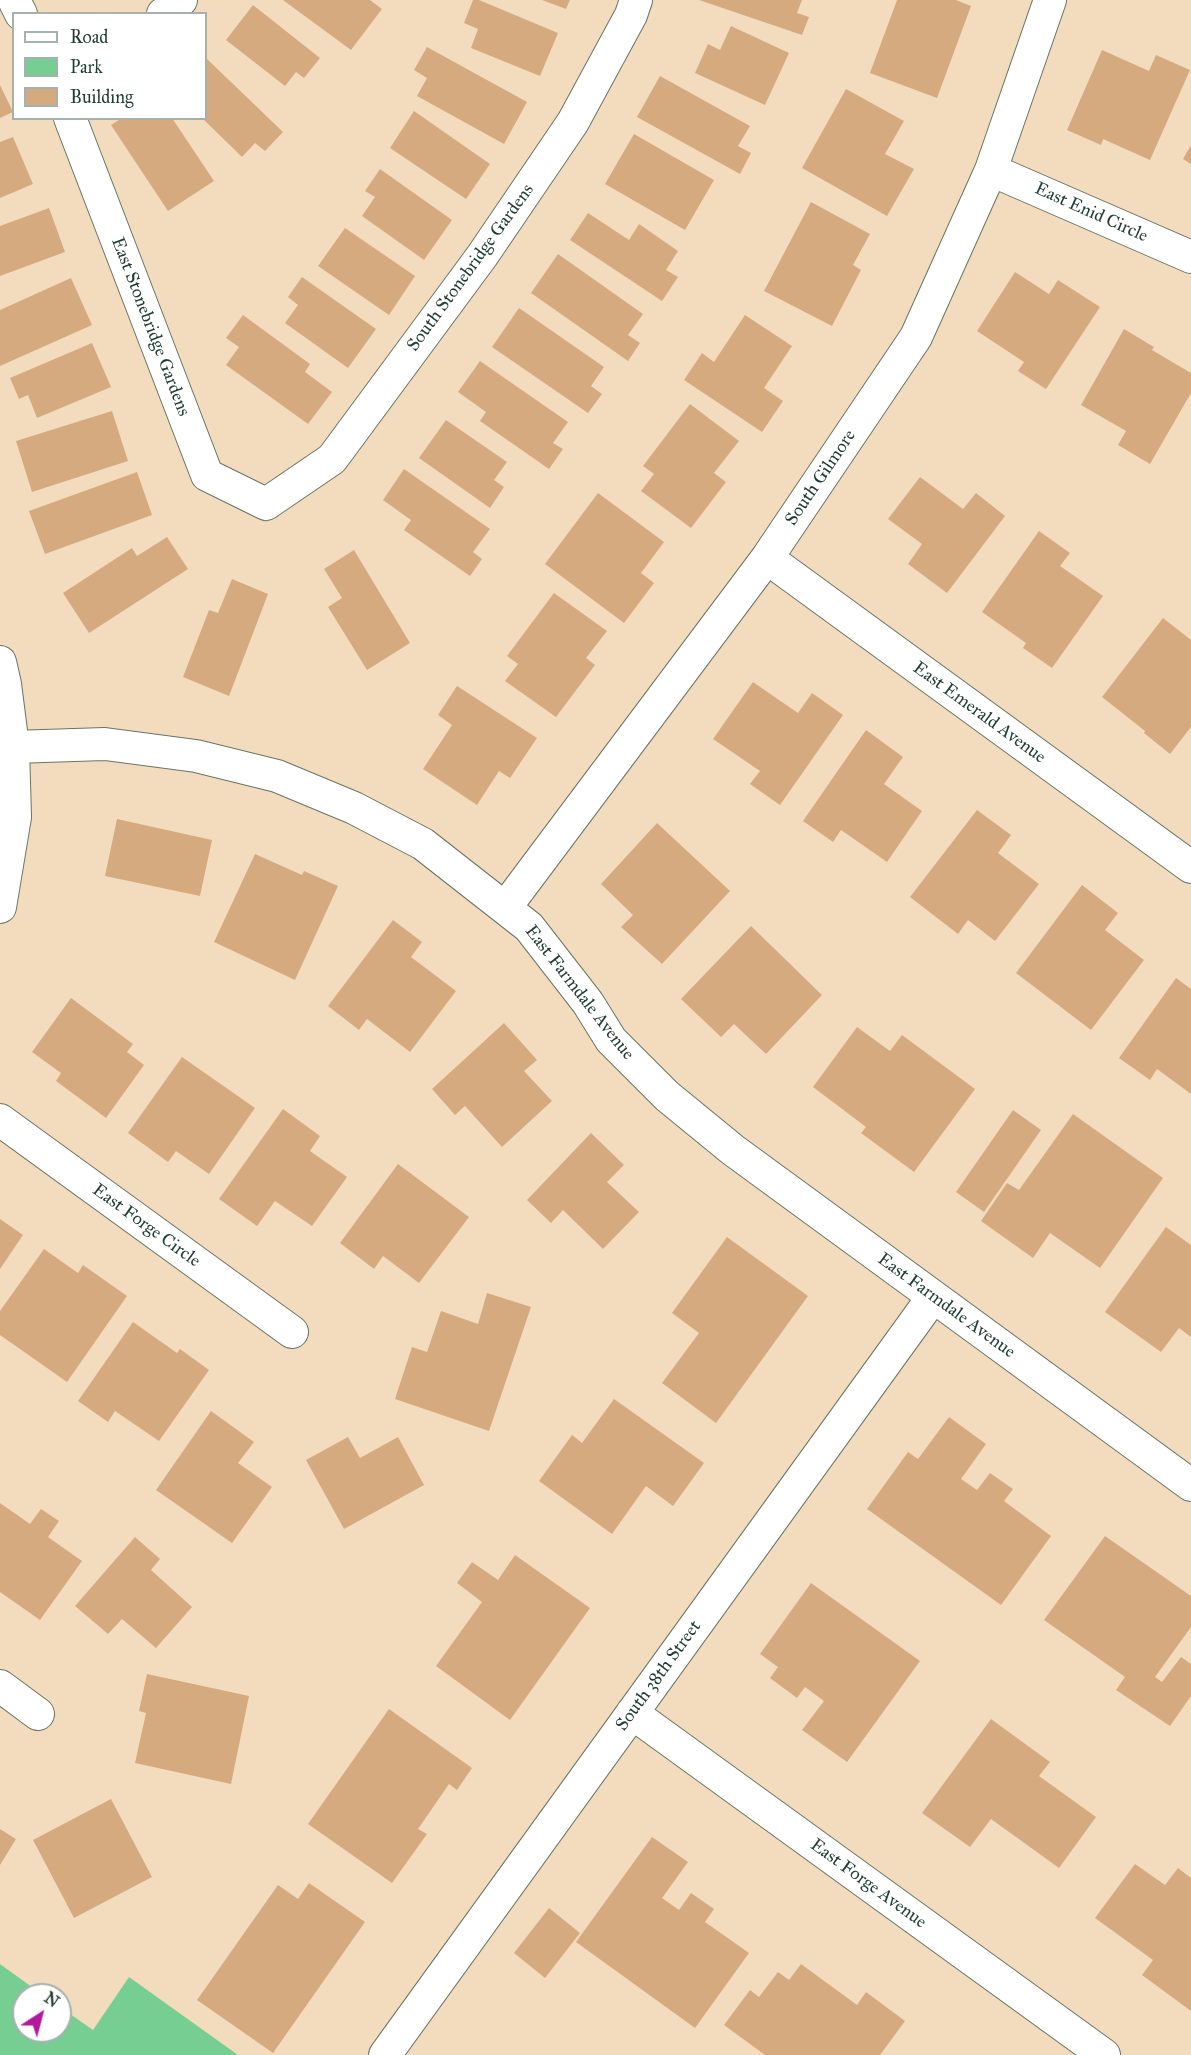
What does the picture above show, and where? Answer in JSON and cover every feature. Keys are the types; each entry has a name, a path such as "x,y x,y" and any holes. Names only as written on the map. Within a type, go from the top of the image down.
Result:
{"street":[{"path":"166,12 181,0"},
{"name":"South Stonebridge Gardens","path":"266,504 332,459 482,256 573,122 631,15 636,0"},
{"name":"South Gilmore","path":"505,908 767,558 916,338 991,170 1050,0"},
{"name":"East Stonebridge Gardens","path":"71,120 207,475 266,504"},
{"name":"East Enid Circle","path":"991,170 1191,257"},
{"name":"East Emerald Avenue","path":"767,558 1191,867"},
{"path":"0,662 14,747 15,817 0,907"},
{"name":"East Farmdale Avenue","path":"14,747 105,744 196,756 277,776 354,808 423,844 529,927 588,1003 611,1040 666,1096 733,1150 1191,1485"},
{"name":"East Forge Circle","path":"0,1120 292,1332"},
{"name":"South 38th Street","path":"385,2055 933,1298"},
{"path":"0,1686 38,1714"},
{"name":"East Forge Avenue","path":"632,1713 1104,2055"}],"green space":[{"path":"0,1964 26,1983 12,1983 12,2043 72,2043 72,2015 93,2030 129,1977 238,2055 0,2055"}],"building":[{"path":"283,0 370,0 382,9 351,50"},
{"path":"473,0 479,0 558,33 540,76 471,48 478,29 464,23"},
{"path":"542,0 570,0 566,9"},
{"path":"699,0 802,0 797,13 809,17 802,35"},
{"path":"897,0 956,0 971,6 937,98 870,73"},
{"path":"253,5 320,58 304,78 296,72 285,86 226,40"},
{"path":"731,26 789,53 765,105 695,73 708,44 720,50"},
{"path":"427,47 527,102 504,144 417,96 427,78 414,70"},
{"path":"1102,50 1149,71 1156,55 1190,70 1150,160 1103,139 1101,145 1067,130"},
{"path":"207,59 283,132 265,151 255,143 242,157 204,120 207,120"},
{"path":"660,76 750,126 738,146 751,153 740,174 637,117"},
{"path":"0,85 12,112 0,118"},
{"path":"846,89 904,121 885,154 914,169 887,216 802,168"},
{"path":"414,111 490,164 466,199 390,148"},
{"path":"119,120 173,120 214,181 168,211 111,125"},
{"path":"634,134 714,180 685,230 605,184"},
{"path":"13,137 33,184 0,198 0,142"},
{"path":"1191,145 1191,164 1183,159"},
{"path":"380,169 452,220 424,260 362,216 375,197 365,191"},
{"path":"811,202 870,234 853,265 861,270 832,326 764,291"},
{"path":"49,208 65,252 0,276 0,226"},
{"path":"588,213 629,240 639,224 678,251 666,270 678,277 662,301 570,240"},
{"path":"345,228 415,276 389,315 318,266"},
{"path":"558,254 643,314 628,335 640,343 628,361 531,293"},
{"path":"1015,272 1049,294 1058,280 1100,307 1046,389 1018,371 1024,362 977,331"},
{"path":"302,277 376,329 348,368 285,323 298,305 288,297"},
{"path":"71,278 92,325 0,366 0,310"},
{"path":"519,308 604,367 591,386 602,394 588,413 492,347"},
{"path":"243,315 310,364 305,372 332,392 308,424 226,365 239,347 226,338"},
{"path":"745,315 792,346 764,388 783,401 762,432 684,380 702,353 714,362"},
{"path":"1124,329 1154,347 1152,350 1191,373 1191,393 1150,464 1118,445 1126,431 1081,405"},
{"path":"92,343 111,387 37,418 28,395 19,399 10,378"},
{"path":"480,361 568,422 553,443 563,449 549,469 480,421 486,412 458,392"},
{"path":"690,404 739,441 714,473 726,482 691,528 641,491 654,474 643,466"},
{"path":"112,411 128,461 32,492 16,441"},
{"path":"446,420 507,462 494,480 504,487 490,508 419,458"},
{"path":"404,469 490,529 473,552 482,559 470,576 404,530 411,520 383,500"},
{"path":"137,472 152,515 45,554 29,511"},
{"path":"920,477 963,509 976,493 1005,516 947,593 908,564 922,544 888,519"},
{"path":"598,493 664,542 641,573 654,583 624,623 545,564"},
{"path":"1039,531 1070,553 1060,566 1103,596 1052,668 1023,648 1026,643 982,612"},
{"path":"167,537 188,569 89,633 63,593 132,548 137,556"},
{"path":"354,550 410,643 367,670 328,607 342,598 324,569"},
{"path":"232,579 268,594 229,696 183,677 209,610 218,613"},
{"path":"554,593 607,631 586,658 595,665 556,717 505,681 518,664 507,656"},
{"path":"1163,618 1191,640 1191,727 1170,754 1102,697"},
{"path":"753,682 798,713 812,693 843,715 780,805 750,784 760,771 713,739"},
{"path":"457,686 537,738 510,778 499,771 477,805 423,769 452,725 438,715"},
{"path":"866,730 903,757 884,784 922,811 887,862 841,830 833,842 803,821"},
{"path":"977,810 1011,835 998,853 1039,884 995,941 968,920 958,934 910,897"},
{"path":"117,819 212,840 200,896 105,876"},
{"path":"657,823 730,891 662,964 621,927 633,915 601,884"},
{"path":"255,854 302,875 304,871 338,886 295,980 214,942"},
{"path":"1082,885 1118,913 1105,930 1144,960 1091,1030 1016,973"},
{"path":"393,920 422,942 411,957 456,991 410,1052 367,1019 359,1030 328,1006"},
{"path":"751,926 822,995 766,1054 734,1024 721,1037 681,999"},
{"path":"1176,978 1191,989 1191,1094 1157,1069 1150,1080 1119,1058"},
{"path":"71,998 133,1044 127,1052 144,1065 106,1118 56,1081 61,1073 32,1052"},
{"path":"504,1023 537,1060 524,1071 552,1101 502,1147 465,1106 455,1115 432,1089"},
{"path":"857,1027 890,1051 902,1035 975,1089 914,1172 861,1133 866,1127 813,1087"},
{"path":"182,1057 255,1108 209,1174 176,1151 168,1162 128,1133"},
{"path":"283,1109 320,1136 310,1151 347,1177 312,1226 275,1201 257,1226 219,1199"},
{"path":"1013,1110 1041,1130 984,1212 956,1192"},
{"path":"1073,1114 1163,1178 1100,1268 1050,1233 1033,1258 981,1221 1007,1183 1019,1190"},
{"path":"591,1133 624,1165 607,1182 639,1212 603,1249 563,1210 551,1223 527,1200"},
{"path":"398,1164 469,1217 419,1283 383,1256 374,1269 340,1243"},
{"path":"0,1219 23,1235 0,1269"},
{"path":"1166,1227 1191,1245 1191,1337 1179,1328 1161,1352 1105,1312"},
{"path":"727,1237 808,1296 716,1423 662,1383 699,1333 672,1313"},
{"path":"44,1249 78,1273 83,1265 127,1296 67,1382 0,1335 0,1311"},
{"path":"487,1293 531,1307 489,1431 395,1399 412,1347 427,1352 441,1311 478,1324"},
{"path":"133,1322 177,1353 180,1349 209,1370 159,1441 115,1411 108,1422 78,1401"},
{"path":"614,1399 704,1463 673,1506 646,1486 612,1534 539,1481 572,1435 582,1443"},
{"path":"211,1411 254,1442 238,1463 272,1487 232,1543 156,1490"},
{"path":"949,1417 986,1444 961,1479 977,1490 990,1473 1013,1489 1004,1501 1051,1536 1001,1605 867,1509 908,1452 918,1459"},
{"path":"348,1437 360,1458 398,1437 424,1485 344,1529 306,1460"},
{"path":"0,1503 30,1524 41,1509 59,1521 48,1537 82,1561 40,1620 0,1592"},
{"path":"1105,1536 1191,1596 1191,1627 1155,1677 1162,1682 1181,1657 1191,1664 1191,1696 1170,1726 1116,1690 1125,1677 1044,1620"},
{"path":"135,1537 160,1559 151,1570 192,1607 156,1648 122,1619 108,1634 75,1606"},
{"path":"515,1555 590,1608 510,1720 436,1666 482,1602 457,1583 472,1562 498,1580"},
{"path":"811,1583 920,1661 847,1762 802,1730 824,1701 805,1687 797,1698 770,1678 778,1667 760,1654"},
{"path":"147,1674 249,1696 231,1784 135,1763 146,1713 139,1711"},
{"path":"389,1709 472,1768 457,1790 449,1784 418,1829 427,1834 392,1883 308,1824"},
{"path":"991,1719 1050,1762 1039,1776 1096,1817 1059,1868 991,1819 970,1847 922,1813"},
{"path":"111,1799 152,1877 74,1918 33,1840"},
{"path":"0,1829 16,1839 0,1865"},
{"path":"652,1837 688,1862 662,1898 679,1910 691,1893 714,1909 705,1922 749,1953 695,2028 576,1942"},
{"path":"1135,1864 1165,1885 1178,1868 1191,1878 1191,2011 1142,1975 1153,1960 1095,1918"},
{"path":"309,1883 365,1922 273,2053 197,2000 278,1885 298,1899"},
{"path":"549,1908 580,1933 545,1978 514,1953"},
{"path":"801,1964 857,2005 866,1992 905,2021 880,2055 765,2055 724,2025 750,1990 759,1997 778,1972 789,1980"}]}
